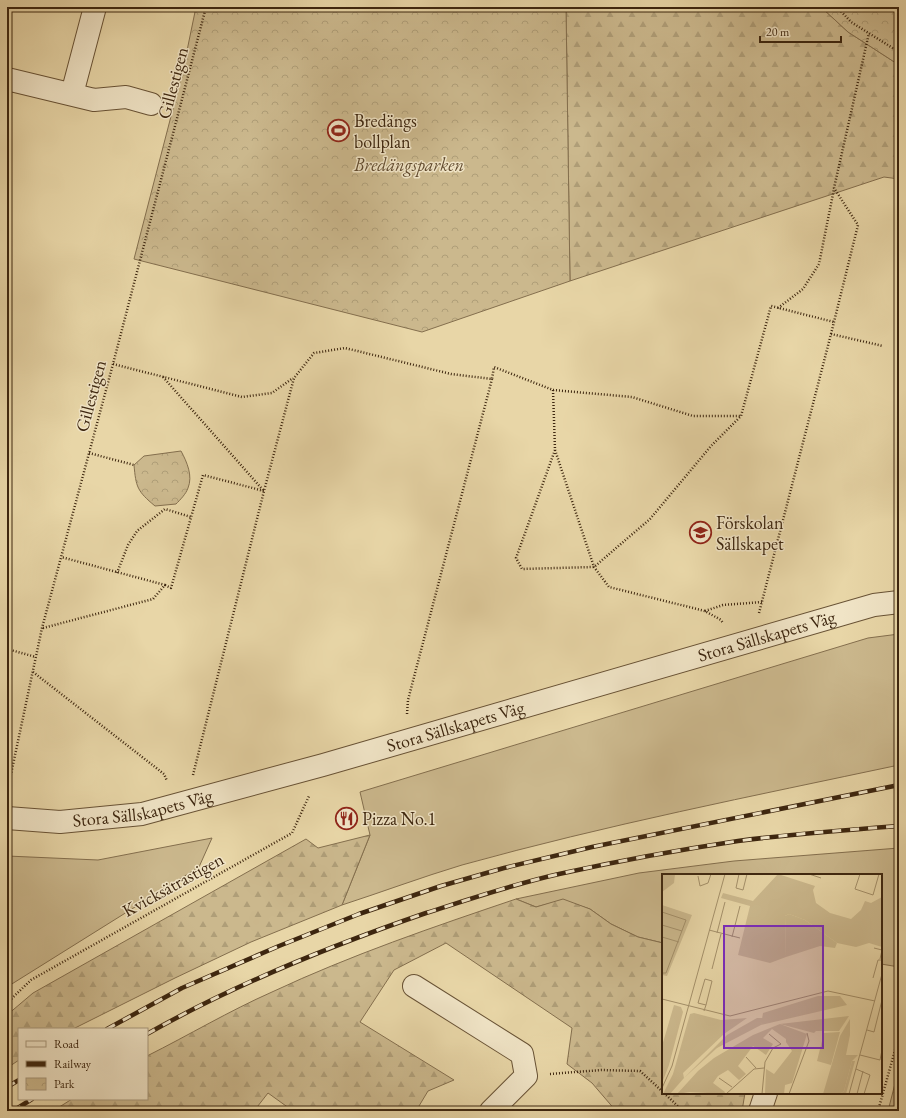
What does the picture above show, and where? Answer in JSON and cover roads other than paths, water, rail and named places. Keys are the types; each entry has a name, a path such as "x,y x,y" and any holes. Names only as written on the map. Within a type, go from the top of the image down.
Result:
{"street":[{"path":"72,94 95,7"},
{"path":"7,79 94,100 126,97 151,104"},
{"name":"Stora Sällskapets Väg","path":"7,818 60,822 94,820 142,814 323,765 874,605 899,602"},
{"path":"414,986 522,1054 526,1076 491,1111"},
{"path":"760,1111 766,1094"}],"railway":[{"path":"109,1028 182,988 279,946 359,914 441,886 504,868 592,847 899,785"},
{"path":"148,1033 214,999 284,967 354,939 426,913 525,882 626,860 738,841 798,834 899,826"},
{"path":"7,1087 18,1081"},
{"path":"13,1111 30,1100"}],"place":[{"name":"Bredängs bollplan","path":"339,131"},
{"name":"Förskolan Sällskapet","path":"701,533"},
{"name":"Pizza No.1","path":"347,819"}],"park label":[{"name":"Bredängsparken","path":"409,165"}]}
